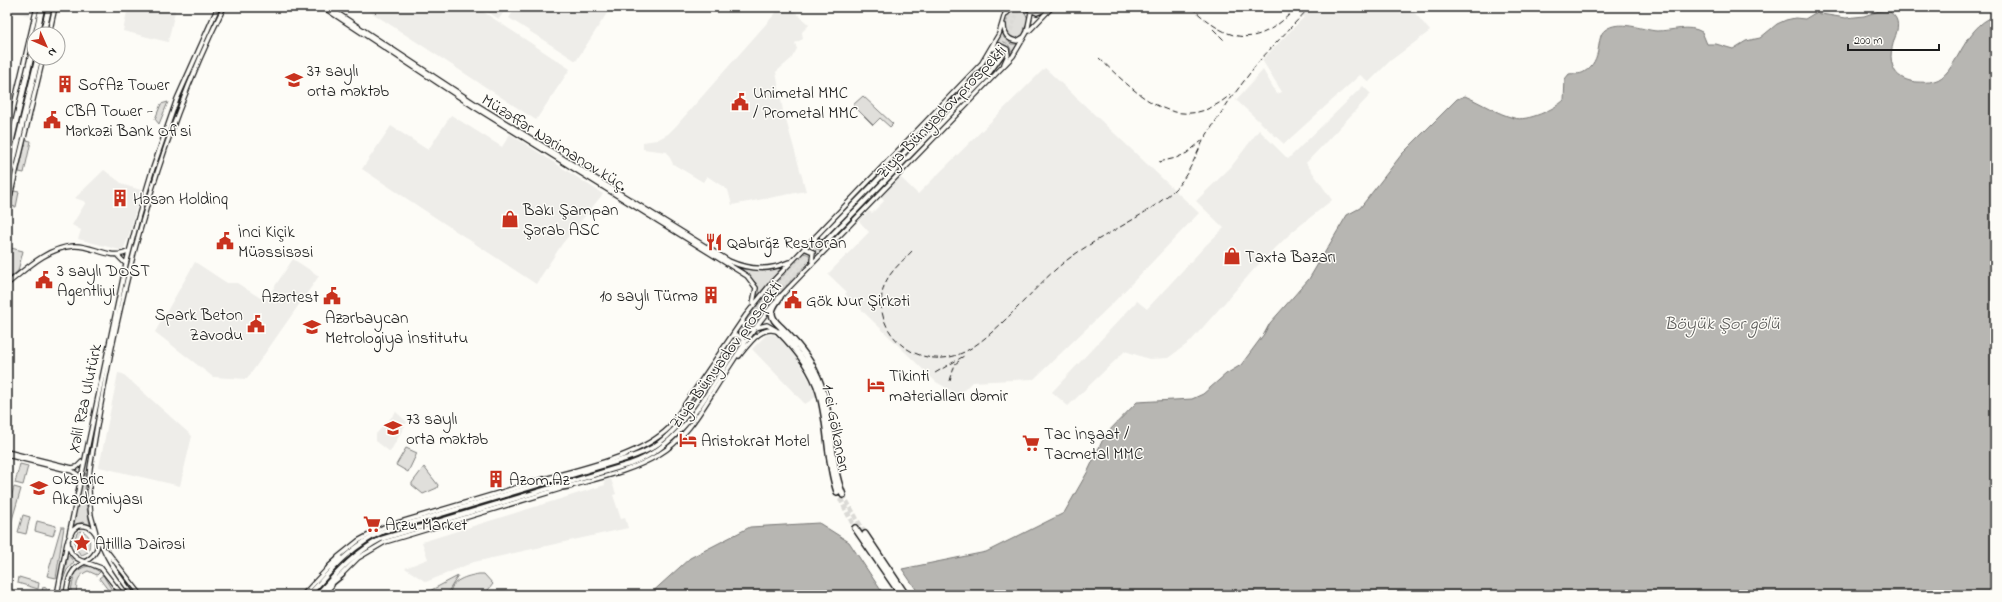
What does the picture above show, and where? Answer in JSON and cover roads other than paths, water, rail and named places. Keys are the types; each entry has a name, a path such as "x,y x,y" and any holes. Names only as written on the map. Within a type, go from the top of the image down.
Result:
{"highway":[{"path":"38,26 42,7"},
{"path":"45,26 49,7"},
{"path":"7,159 29,66"},
{"path":"7,186 36,66"},
{"path":"780,297 772,310 773,319 806,355 823,390 828,411 835,468 843,495"},
{"name":"1-ci Gölkənarı","path":"778,332 802,358 819,392 830,470 837,492"},
{"path":"856,528 901,595"},
{"path":"865,534 906,595"}],"main road":[{"path":"7,135 38,7"},
{"path":"50,26 55,7"},
{"name":"Xəlil Rza Ulutürk","path":"57,595 78,485 135,229 164,134 209,25 218,7"},
{"name":"Xəlil Rza Ulutürk","path":"96,536 89,494 92,454 116,333 140,230 173,126 214,27 224,7"},
{"name":"Müzəffər Nərimanov küç.","path":"323,7 476,108 747,276 754,285 756,292 751,307"},
{"path":"328,7 484,110 729,261 746,268 760,269 774,267 792,261"},
{"name":"Ziya Bünyadov prospekti","path":"305,594 348,548 384,527 631,452 644,447 662,435 681,413 751,307 819,232 978,68 991,52 1001,30 1007,7"},
{"path":"1013,7 1005,16 1004,32 1011,40 1019,40 1051,7"},
{"path":"1024,7 1039,12 1051,7"},
{"name":"Ziya Bünyadov prospekti","path":"318,595 350,559 371,544 392,535 630,464 657,451 672,439 685,426 740,346 780,297 1018,50 1027,32 1032,9"},
{"path":"209,25 214,27"},
{"path":"991,52 999,45 1007,49 1008,57 1002,68"},
{"name":"Ziya Bünyadov prospekti","path":"822,237 981,74 998,50"},
{"name":"Ziya Bünyadov prospekti","path":"826,241 986,77 1003,53"},
{"path":"7,209 41,66"},
{"path":"135,229 140,230"},
{"path":"819,232 815,238 816,244 822,248 829,245"},
{"path":"7,284 44,256 70,246 78,246 118,256 126,264"},
{"path":"804,248 812,251 814,255 807,268"},
{"path":"118,256 129,251"},
{"path":"746,315 743,322 743,327 749,330 767,325 778,332"},
{"path":"729,367 759,334 770,329 778,332"},
{"path":"111,332 116,333"},
{"path":"726,343 733,336 739,335 743,339 740,346"},
{"name":"Ziya Bünyadov prospekti","path":"305,594 340,560 360,544 378,534 399,526 625,459 654,446 677,427 734,341"},
{"name":"Ziya Bünyadov prospekti","path":"323,595 358,558 385,542 631,468 658,456 684,434 697,418 729,367 740,346"},
{"path":"625,459 649,446 662,435"},
{"path":"631,468 657,451"},
{"path":"7,452 72,468 80,464 85,456"},
{"path":"7,455 75,472 78,476 78,485"},
{"path":"529,483 567,476"},
{"path":"533,493 571,486"},
{"path":"452,521 481,508"},
{"path":"399,526 424,515"},
{"path":"122,595 101,568 73,556 69,549 68,540 73,530 82,526 91,529 141,595"},
{"path":"66,595 70,574 76,567 92,556 96,550 96,536"},
{"path":"329,567 360,544"},
{"path":"102,545 116,572 133,595"},
{"path":"318,595 342,575"},
{"path":"109,578 119,595"}],"water":[{"name":"Böyük Şor gölü","path":"1885,9 1893,15 1897,21 1897,28 1891,52 1891,61 1895,71 1904,79 1916,82 1932,82 1942,77 1949,70 1967,40 1975,30 1984,22 1995,16 1995,595 920,595 902,569 986,552 1064,513 1088,471 1105,435 1137,402 1192,399 1203,394 1226,374 1241,365 1264,334 1270,323 1309,279 1347,215 1360,208 1402,154 1457,99 1465,96 1502,114 1520,119 1548,111 1564,100 1565,79 1569,74 1582,73 1590,67 1597,55 1602,33 1605,30 1617,25 1657,31 1692,28 1702,32 1707,44 1716,44 1733,49 1746,41 1760,38 1777,24 1786,20 1795,18 1805,19 1815,13 1846,18 1864,16"},
{"path":"819,523 849,542 884,595 649,595 690,558 750,527"}],"tunnel":[{"path":"998,48 1013,7"},
{"path":"1003,53 1019,7"},
{"path":"734,341 774,287 822,237"},
{"path":"738,345 771,299 826,241"},
{"path":"837,492 855,528"},
{"path":"843,495 865,534"}],"railway":[{"path":"1191,7 1205,20 1219,29 1232,35 1244,37 1257,35 1270,30 1297,7"},
{"path":"1159,162 1176,158 1187,153 1204,139 1229,101 1259,61 1310,7"},
{"path":"1213,29 1224,40"},
{"path":"1099,58 1143,97 1159,106 1176,112 1193,113 1211,108 1230,95"},
{"path":"912,251 892,272 886,281 881,302 883,317 889,330 898,342 910,350 923,356 938,358 954,356 981,341 1010,316 1050,274 1075,254 1147,211 1173,191 1183,180 1204,139"},
{"path":"935,373 964,356"},
{"path":"950,381 955,364 959,361"}],"place":[{"name":"37 saylı orta məktəb","path":"294,80"},
{"name":"SofAz Tower","path":"65,84"},
{"name":"Unimetal MMC / Prometal MMC","path":"740,102"},
{"name":"CBA Tower - Mərkəzi Bank Ofisi","path":"52,120"},
{"name":"Həsən Holdinq","path":"120,198"},
{"name":"Bakı Şampan Şərab ASC","path":"510,219"},
{"name":"İnci Kiçik Müəssisəsi","path":"225,241"},
{"name":"Qabırğz Restoran","path":"714,242"},
{"name":"Taxta Bazarı","path":"1232,256"},
{"name":"3 saylı DOST Agentliyi","path":"44,280"},
{"name":"10 saylı Türmə","path":"711,295"},
{"name":"Azərtest","path":"332,296"},
{"name":"Gök Nur Şirkəti","path":"793,300"},
{"name":"Spark Beton Zavodu","path":"256,324"},
{"name":"Azərbaycan Metrologiya İnstitutu","path":"312,327"},
{"name":"Tikinti materialları dəmir","path":"876,385"},
{"name":"73 saylı orta məktəb","path":"393,428"},
{"name":"Aristokrat Motel","path":"688,440"},
{"name":"Tac İnşaat / Tacmetal MMC","path":"1031,443"},
{"name":"Azom.Az","path":"496,479"},
{"name":"Oksbric Akademiyası","path":"39,488"},
{"name":"Arzu Market","path":"372,524"},
{"name":"Atillla Dairəsi","path":"82,543"}]}
